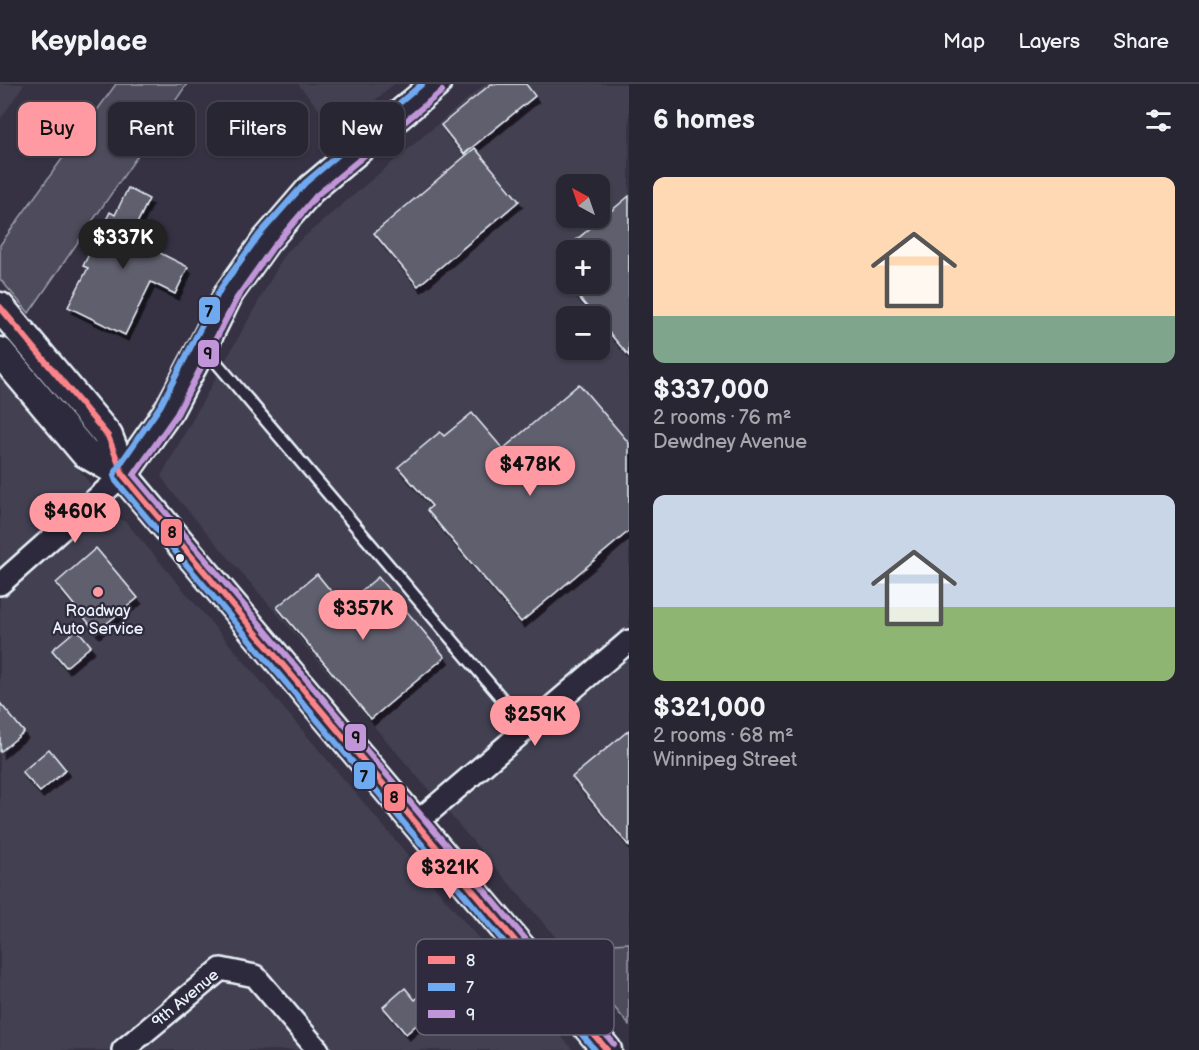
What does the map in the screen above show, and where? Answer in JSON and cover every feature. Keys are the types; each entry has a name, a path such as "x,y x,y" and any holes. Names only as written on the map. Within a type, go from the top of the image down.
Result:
{"main road":[{"path":"123,475 169,410 229,293 266,241 311,189 436,84"},
{"path":"0,307 108,436 123,475 514,939"},
{"path":"0,352 85,453 123,475"},
{"path":"594,1035 607,1050"}],"street":[{"path":"0,584 123,475"},
{"path":"416,823 629,641"},
{"name":"9th Avenue","path":"127,1049 221,969 255,976 318,1050"}],"lane":[{"path":"203,346 526,728"}],"shaded area":[{"path":"0,84 24,84 0,120"},
{"path":"116,84 187,84 175,102 108,102 108,156 137,156 29,313 0,279 0,245 64,156 96,156 96,112"},
{"path":"298,84 394,84 373,102 320,102 320,110"},
{"path":"485,84 629,84 629,943 614,944 614,939 557,939 172,492 161,476 286,252 400,156 404,156 404,152"},
{"path":"0,376 479,939 416,939 416,1035 560,1035 573,1050 0,1050"},
{"path":"629,943 629,1025 614,1007 614,944"}],"building":[{"path":"491,84 526,84 535,96 464,154 441,125"},
{"path":"475,148 519,201 418,286 374,233"},
{"path":"128,188 149,199 130,238 188,267 175,294 151,282 125,335 68,307 88,268 83,266 110,212 115,215"},
{"path":"629,196 629,356 610,334 610,306 586,306 576,294 610,294 610,240 576,240 590,228 610,228 610,212"},
{"path":"579,384 629,443 629,531 521,622 427,510 432,506 398,467 440,432 444,436 472,413 503,449"},
{"name":"Roadway Auto Service","path":"96,548 138,598 96,632 56,583"},
{"path":"317,574 343,606 378,577 445,657 371,719 277,607"},
{"path":"77,629 91,646 66,667 52,650"},
{"path":"0,703 24,732 0,752"},
{"path":"629,730 629,846 572,777"},
{"path":"49,749 66,770 40,792 22,772"},
{"path":"405,988 416,999 416,1025 406,1034 383,1007"}],"transit line":[{"name":"7","path":"422,84 305,183 259,235 221,288 161,405 114,476 502,939"},
{"name":"9","path":"442,91 317,195 273,247 237,298 177,414 134,475 525,939"},
{"name":"8","path":"0,307 108,436 123,475 514,939"},
{"name":"7","path":"582,1035 595,1050"},
{"name":"8","path":"594,1035 607,1050"},
{"name":"9","path":"606,1035 614,1044"}],"place":[{"name":"Roadway Auto Service","path":"98,592"}]}
